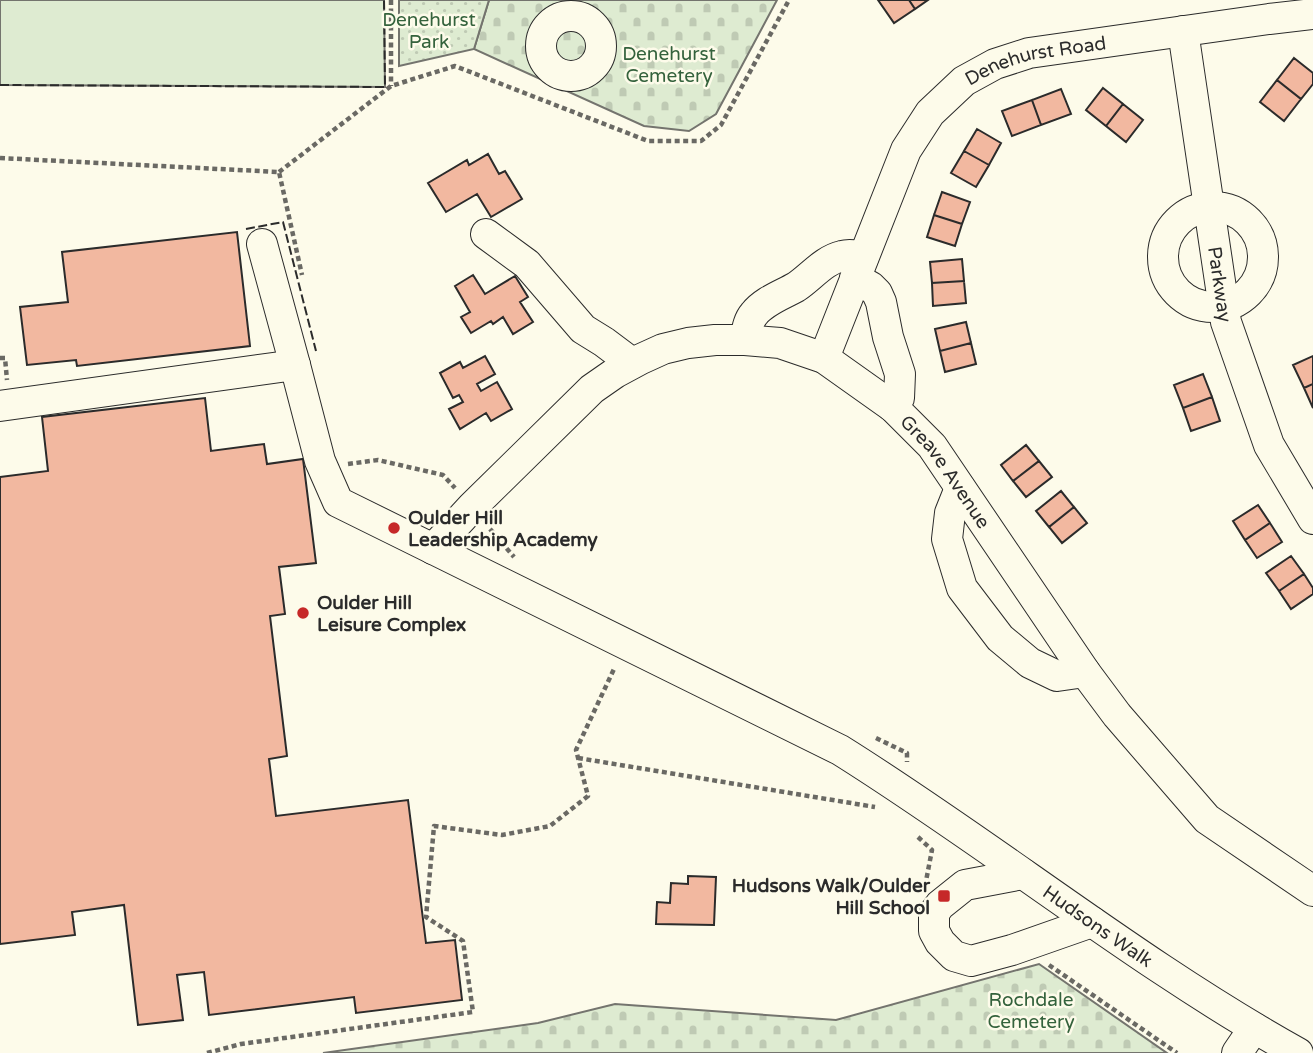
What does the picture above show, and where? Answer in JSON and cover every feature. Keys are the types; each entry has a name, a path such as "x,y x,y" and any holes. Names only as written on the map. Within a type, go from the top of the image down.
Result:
{"street":[{"name":"Denehurst Road","path":"824,358 906,150 930,113 964,81 995,64 1029,53 1313,14"},
{"name":"Parkway","path":"1183,31 1226,322 1269,445 1313,519"},
{"path":"1209,206 1224,207 1244,217 1259,234 1263,248 1264,263 1260,277 1240,300 1224,306 1208,307 1192,303 1178,294 1168,280 1163,264 1163,248 1169,232 1179,219 1193,210 1209,206"},
{"path":"486,234 527,264 583,329 632,363"},
{"name":"Hudsons Walk","path":"262,244 320,461 338,502 840,750 895,800 1023,874 1254,1028 1298,1053"},
{"path":"745,340 748,325 760,306 798,286 828,261 854,255 859,268 881,302 888,337 900,374 898,398 893,407"},
{"name":"Greave Avenue","path":"433,549 592,389 632,363 663,349 715,340 780,343 824,358 893,407 932,446 1085,672 1117,715 1207,819 1313,891"},
{"path":"0,406 295,365"},
{"path":"960,488 950,513 947,539 962,588 1000,638 1030,663 1057,676 1085,672"},
{"path":"1023,874 965,885 940,905 934,913 934,931 940,942 954,956 971,961 1012,950 1092,922"},
{"path":"1237,1053 1254,1028"}],"path":[{"path":"391,0 391,86"},
{"path":"0,158 279,172 391,86 455,66 648,141 702,141 721,125 789,0"},
{"path":"279,172 302,276"},
{"path":"320,461 346,464 378,460 443,475 479,501 514,557"},
{"path":"206,1053 241,1044 473,1012 463,941 426,917 434,826 502,835 550,826 588,796 576,750 625,644"},
{"path":"578,758 895,800"},
{"path":"913,833 932,850 924,888"},
{"path":"1040,959 1177,1053"}],"green space":[{"path":"0,0 384,0 385,87 0,85"},
{"name":"Denehurst Park","path":"399,0 489,0 474,49 399,66"},
{"name":"Denehurst Cemetery","path":"489,0 777,0 716,114 689,131 644,126 474,49"},
{"name":"Rochdale Cemetery","path":"1039,964 1167,1053 323,1053 538,1023 615,1004 836,1020"}],"building":[{"path":"878,0 909,0 915,9 894,23"},
{"path":"909,0 928,0 915,9"},
{"path":"1294,58 1313,73 1313,84 1301,99 1277,80"},
{"path":"1277,80 1301,99 1284,121 1260,102"},
{"path":"1103,88 1123,104 1106,126 1086,110"},
{"path":"1061,89 1071,114 1041,125 1032,100"},
{"path":"1032,100 1041,125 1012,136 1002,111"},
{"path":"1123,104 1143,120 1126,142 1106,126"},
{"path":"977,129 1001,143 989,165 964,151"},
{"path":"964,151 989,165 976,187 951,173"},
{"path":"488,154 499,174 505,171 522,199 491,217 477,194 446,212 428,183 467,160 469,165"},
{"path":"942,192 970,202 962,224 934,215"},
{"path":"934,215 962,224 955,246 927,237"},
{"path":"237,232 250,346 77,366 76,360 27,365 20,307 68,302 62,252"},
{"path":"962,259 964,281 932,283 930,262"},
{"path":"473,275 485,294 515,276 528,297 520,302 533,322 513,334 503,317 471,333 461,317 470,312 455,286"},
{"path":"964,281 966,303 933,306 932,283"},
{"path":"966,322 971,343 940,351 935,329"},
{"path":"971,343 976,364 945,372 940,351"},
{"path":"485,356 495,374 477,384 481,391 497,382 512,409 491,421 486,413 460,429 449,409 463,402 459,395 453,398 440,373 460,362 463,368"},
{"path":"1313,356 1313,384 1304,388 1293,365"},
{"path":"1203,374 1212,397 1183,408 1174,385"},
{"path":"1313,384 1313,408 1304,388"},
{"path":"1212,397 1220,421 1191,431 1183,408"},
{"path":"205,398 211,451 264,444 267,464 303,459 316,563 279,567 285,614 270,616 287,756 269,759 276,816 408,800 426,943 455,940 462,1000 356,1013 354,997 209,1015 204,972 177,975 183,1020 138,1025 124,905 72,912 75,935 0,944 0,477 48,471 42,417"},
{"path":"1026,445 1039,461 1013,481 1001,465"},
{"path":"1039,461 1052,477 1026,497 1013,481"},
{"path":"1061,491 1074,507 1049,527 1036,511"},
{"path":"1258,505 1270,523 1245,540 1233,521"},
{"path":"1074,507 1087,523 1062,543 1049,527"},
{"path":"1270,523 1282,542 1257,558 1245,540"},
{"path":"1291,556 1304,574 1279,591 1266,573"},
{"path":"1304,574 1313,588 1313,594 1291,609 1279,591"},
{"path":"688,876 716,877 714,925 656,924 657,902 670,903 671,883 688,884"}],"fence":[{"path":"0,85 385,87 384,0"},
{"path":"246,229 283,222 316,351"}],"place":[{"name":"Oulder Hill Leadership Academy","path":"394,528"},
{"name":"Oulder Hill Leisure Complex","path":"303,613"},
{"name":"Hudsons Walk/Oulder Hill School","path":"944,896"}]}
